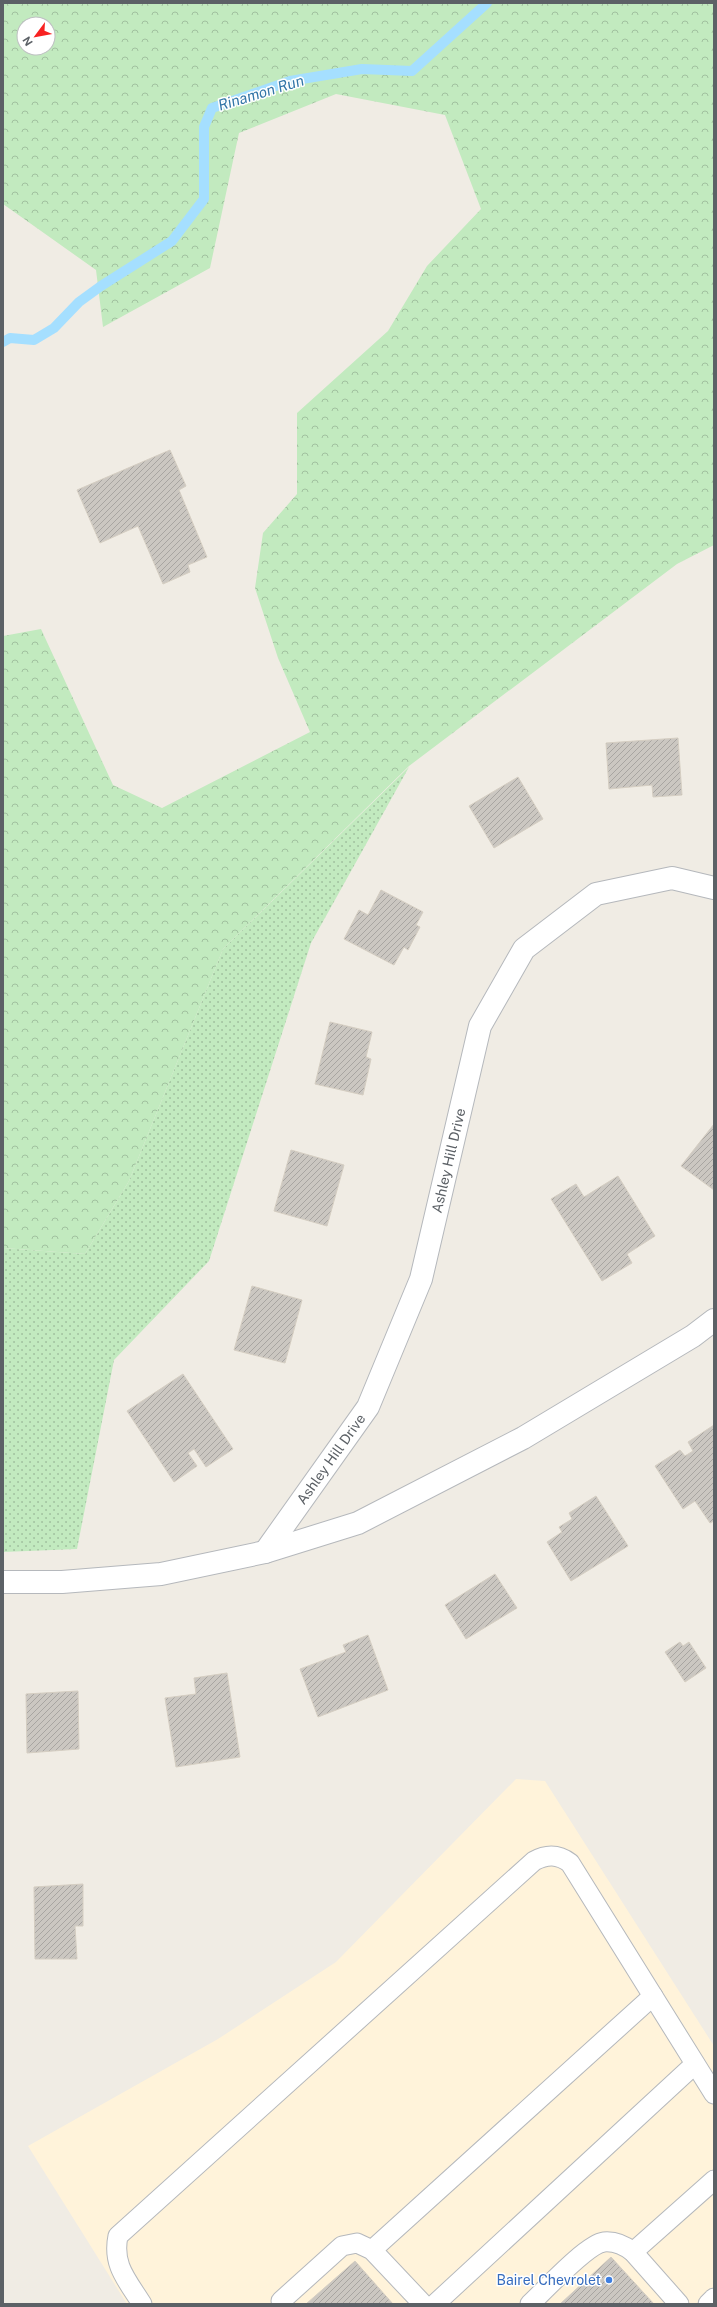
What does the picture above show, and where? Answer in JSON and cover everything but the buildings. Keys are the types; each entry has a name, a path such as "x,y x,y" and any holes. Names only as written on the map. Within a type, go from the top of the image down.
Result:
{"street":[{"name":"Ashley Hill Drive","path":"265,1552 368,1407 421,1279 480,1026 524,949 596,894 672,878 714,888"},
{"path":"3,1582 62,1582 161,1574 265,1552 358,1523 523,1438 693,1336 714,1320"}],"lane":[{"path":"142,2304 117,2261 116,2248 118,2236 534,1861 549,1855 564,1858 570,1863 714,2094"},
{"path":"372,2250 653,1996"},
{"path":"435,2304 695,2064"},
{"path":"633,2252 714,2180"},
{"path":"530,2304 593,2246 614,2242 624,2245 633,2252 679,2304"},
{"path":"281,2302 342,2246 357,2243 372,2250 423,2304"},
{"path":"708,2304 714,2298"}],"shaded area":[{"path":"516,1779 545,1781 714,2046 714,2304 127,2304 28,2146 218,2039 336,1962"}],"green space":[{"path":"3,3 714,3 714,545 677,564 409,766 223,949 129,1181 85,1254 3,1248 3,636 41,629 113,785 162,808 310,732 278,658 255,588 263,533 297,494 297,413 388,331 427,266 481,209 445,115 336,94 239,133 210,268 103,327 96,270 3,204"},
{"path":"409,767 311,943 209,1261 114,1360 77,1549 3,1552 3,1248 85,1254 129,1181 223,949"}],"waterway":[{"name":"Rinamon Run","path":"3,342 10,338 34,340 54,328 79,302 101,286 172,241 204,199 204,127 212,108 290,81 362,69 412,71 487,3"}],"place":[{"name":"Bairel Chevrolet","path":"609,2280"}]}
